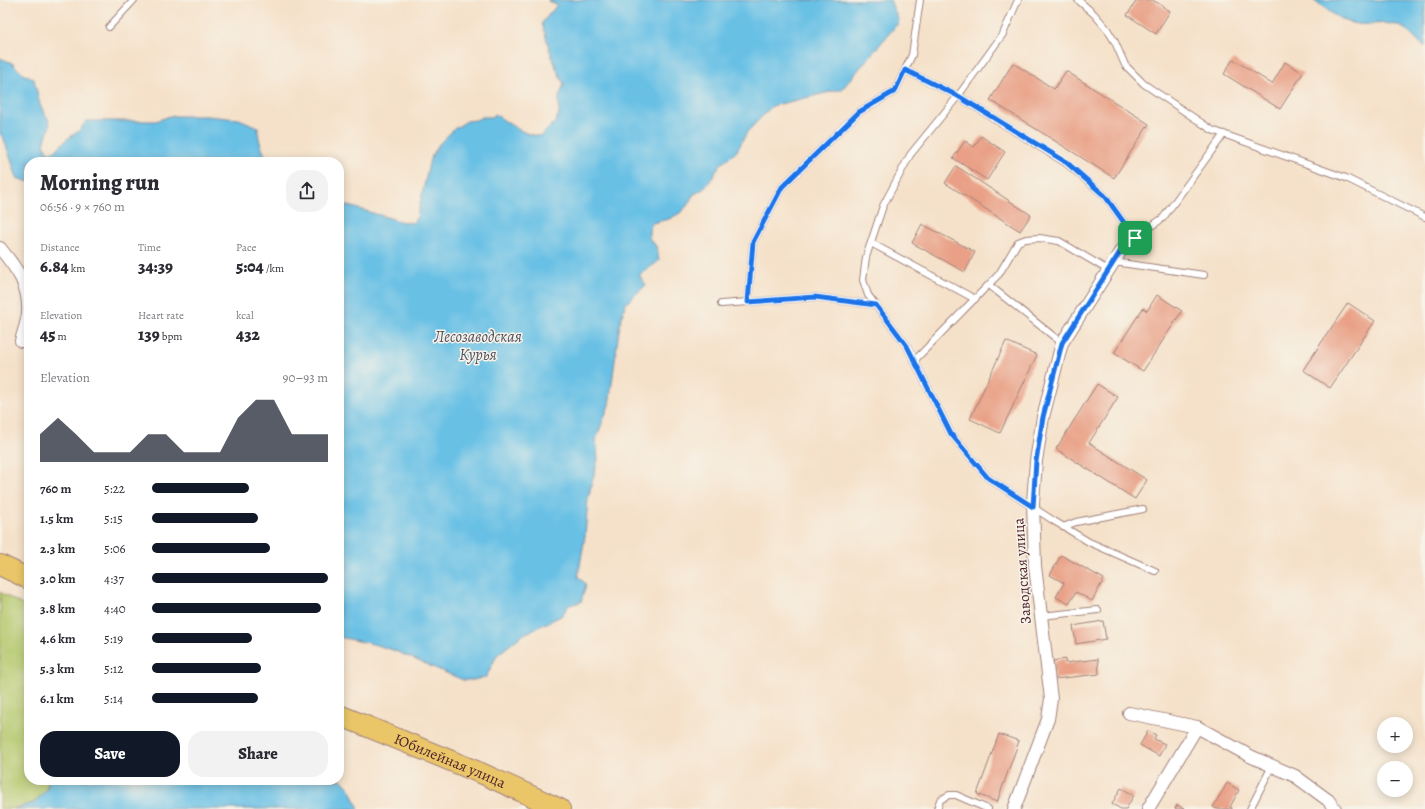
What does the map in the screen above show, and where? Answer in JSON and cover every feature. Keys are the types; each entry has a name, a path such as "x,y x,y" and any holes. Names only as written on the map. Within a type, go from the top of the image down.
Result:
{"main road":[{"path":"0,564 24,576"},
{"name":"Юбилейная улица","path":"344,717 482,774 560,809"}],"street":[{"path":"0,248 13,264 24,282"},
{"name":"Заводская улица","path":"1014,809 1048,719 1051,699 1036,566 1033,507 1036,461 1043,417 1062,343 1122,249"},
{"path":"21,341 24,329"},
{"path":"1129,713 1196,727 1250,756 1295,776 1328,800 1335,809"},
{"path":"1148,809 1196,727"}],"lane":[{"path":"109,27 134,0"},
{"path":"748,302 753,242 782,187 859,112 895,91 912,54 920,0"},
{"path":"1018,0 1003,34 958,96 910,155 883,206 866,257 863,280 868,295 907,346 951,434 988,478 1063,527 1089,542 1155,571"},
{"path":"1078,0 1094,14 1107,29 1115,42 1125,65 1144,84 1212,130 1346,178 1425,217"},
{"path":"905,70 958,96 1066,162 1105,196 1135,238"},
{"path":"1122,249 1163,218 1224,134"},
{"path":"914,361 999,274 1018,242 1026,239 1040,238 1059,241 1111,266 1204,275"},
{"path":"871,242 975,299"},
{"path":"988,285 1062,343"},
{"path":"721,304 815,297 876,305"},
{"path":"1063,527 1076,522 1143,509"},
{"path":"1041,616 1098,610"},
{"path":"1250,809 1272,766"},
{"path":"937,809 940,800 949,795 956,795 988,809"}],"green space":[{"path":"0,592 24,606 24,785 47,785 42,795 30,804 16,808 0,809"}],"water":[{"name":"Лесозаводская Курья","path":"890,0 899,22 842,89 772,106 747,132 737,151 720,165 710,181 703,189 693,195 687,206 680,213 669,219 652,223 649,231 649,238 656,246 659,261 639,275 646,285 625,304 619,330 609,405 596,439 598,459 588,498 585,536 578,577 586,584 581,602 569,605 561,616 522,635 497,655 486,677 473,680 463,680 393,650 344,638 344,204 403,222 413,223 417,217 430,159 439,144 454,129 467,121 476,120 482,117 492,117 495,114 528,134 541,136 555,122 559,114 559,97 564,84 554,62 542,23 557,5 548,1"},
{"path":"1314,0 1425,0 1425,47 1410,33 1399,26 1393,24 1358,24 1347,21 1332,13"},
{"path":"0,58 12,63 24,75 34,79 40,105 50,124 44,144 47,152 54,152 66,140 80,130 86,121 156,121 170,116 207,116 239,119 258,127 261,145 266,157 24,157 24,180 17,178 4,140 0,134"},
{"path":"344,782 351,790 359,809 14,809 34,803 47,789 48,785 344,785"}],"building":[{"path":"1137,0 1153,0 1170,11 1156,34 1127,15"},
{"path":"1233,59 1272,84 1285,62 1303,73 1280,109 1224,74"},
{"path":"1013,63 1054,89 1066,71 1149,124 1114,178 990,100"},
{"path":"981,136 1005,152 987,180 953,158 965,141 974,147"},
{"path":"956,166 1031,215 1020,231 945,183"},
{"path":"922,224 975,252 965,272 912,243"},
{"path":"1157,295 1182,311 1143,371 1114,353 1143,308 1147,311"},
{"path":"1348,303 1375,321 1330,388 1303,370"},
{"path":"1006,341 1037,355 1000,433 970,419"},
{"path":"1097,384 1118,397 1089,443 1147,480 1135,499 1056,449"},
{"path":"1061,555 1104,579 1092,601 1076,592 1069,604 1056,597 1064,583 1050,575"},
{"path":"1103,621 1106,639 1076,644 1073,626"},
{"path":"1065,659 1065,663 1098,659 1099,674 1055,679 1053,661"},
{"path":"1148,731 1156,735 1154,739 1165,744 1159,756 1140,745"},
{"path":"999,734 1019,741 997,802 977,794"},
{"path":"1227,783 1239,790 1230,807 1232,809 1217,809 1213,807"},
{"path":"1121,788 1134,795 1126,809 1121,809 1112,804"},
{"path":"1177,805 1184,809 1175,809"}],"route":[{"path":"905,70 958,96 1066,162 1105,196 1135,238 1122,249 1062,343 1043,417 1036,461 1033,507 988,478 951,434 907,346 876,305 815,297 748,302 753,242 782,187 859,112 895,91 905,70"}]}
